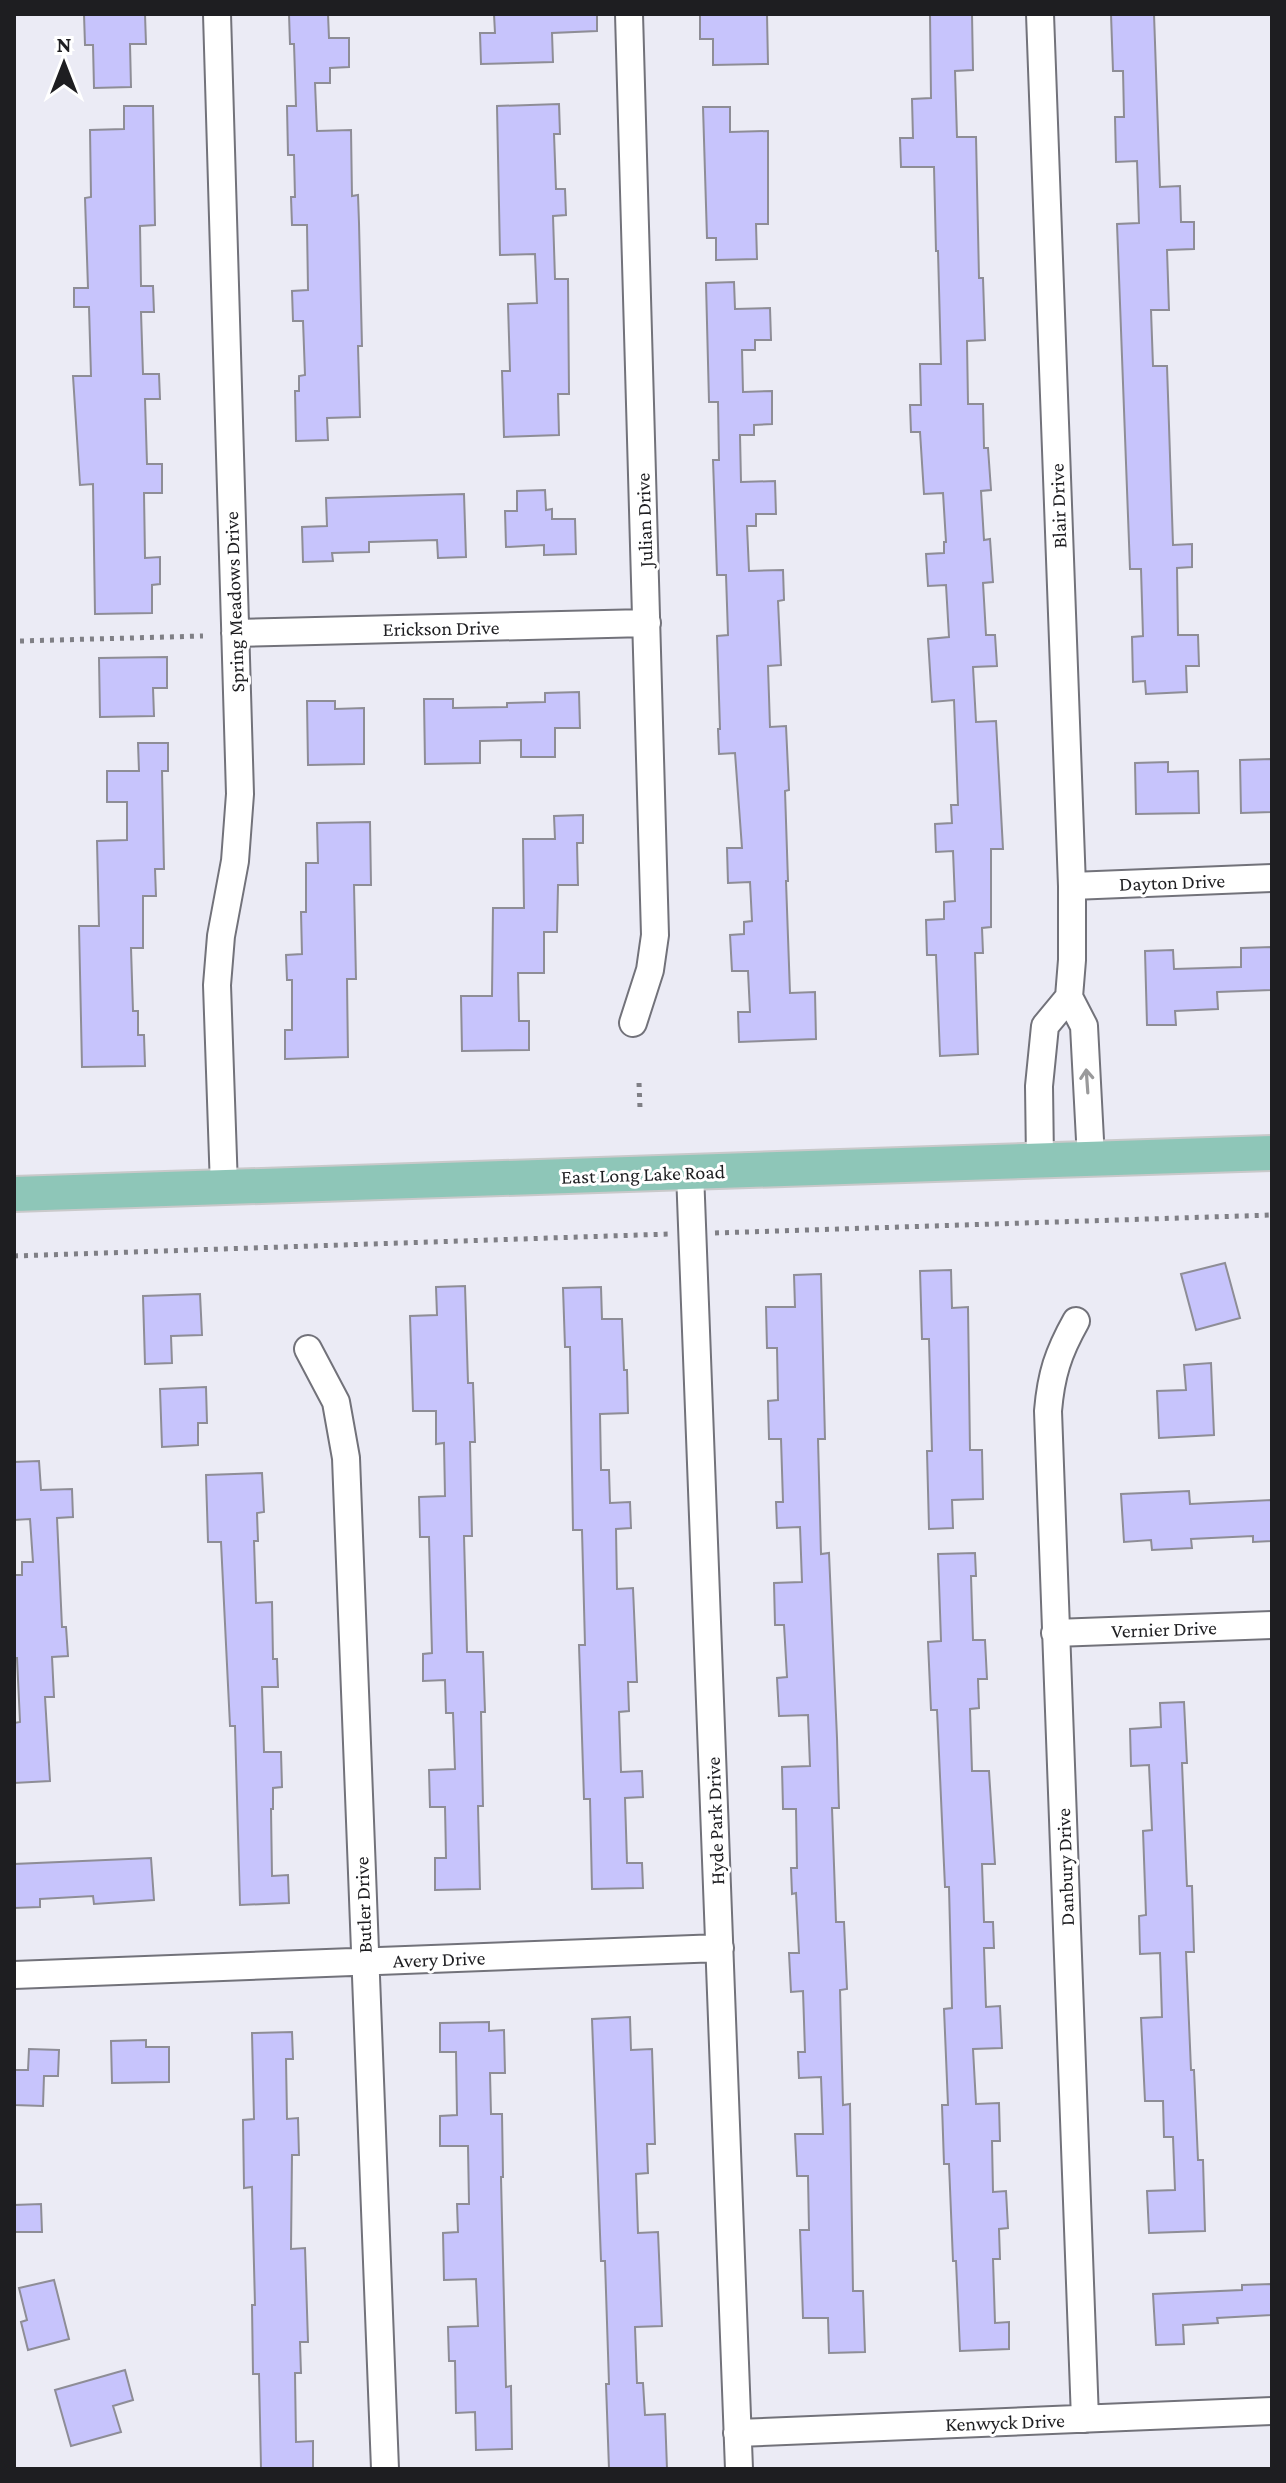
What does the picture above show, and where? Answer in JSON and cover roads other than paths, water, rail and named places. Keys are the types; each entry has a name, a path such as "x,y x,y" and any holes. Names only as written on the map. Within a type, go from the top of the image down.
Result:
{"main road":[{"name":"East Long Lake Road","path":"14,1194 1272,1153"}],"street":[{"name":"Spring Meadows Drive","path":"217,14 240,794 239,828 221,936 217,985 224,1187"},
{"name":"Julian Drive","path":"629,14 655,935 650,970 633,1023"},
{"name":"Blair Drive","path":"1040,14 1072,886 1069,997 1084,1026 1091,1159"},
{"name":"Erickson Drive","path":"235,633 647,623"},
{"name":"Dayton Drive","path":"1072,886 1272,878"},
{"path":"1040,1160 1039,1086 1045,1026 1069,997"},
{"name":"Hyde Park Drive","path":"690,1172 739,2469"},
{"name":"Danbury Drive","path":"1076,1321 1061,1349 1051,1378 1048,1411 1085,2419"},
{"name":"Butler Drive","path":"308,1349 336,1402 346,1458 385,2469"},
{"name":"Vernier Drive","path":"1055,1633 1272,1625"},
{"name":"Avery Drive","path":"14,1975 720,1948"},
{"name":"Kenwyck Drive","path":"737,2433 1272,2411"}]}
